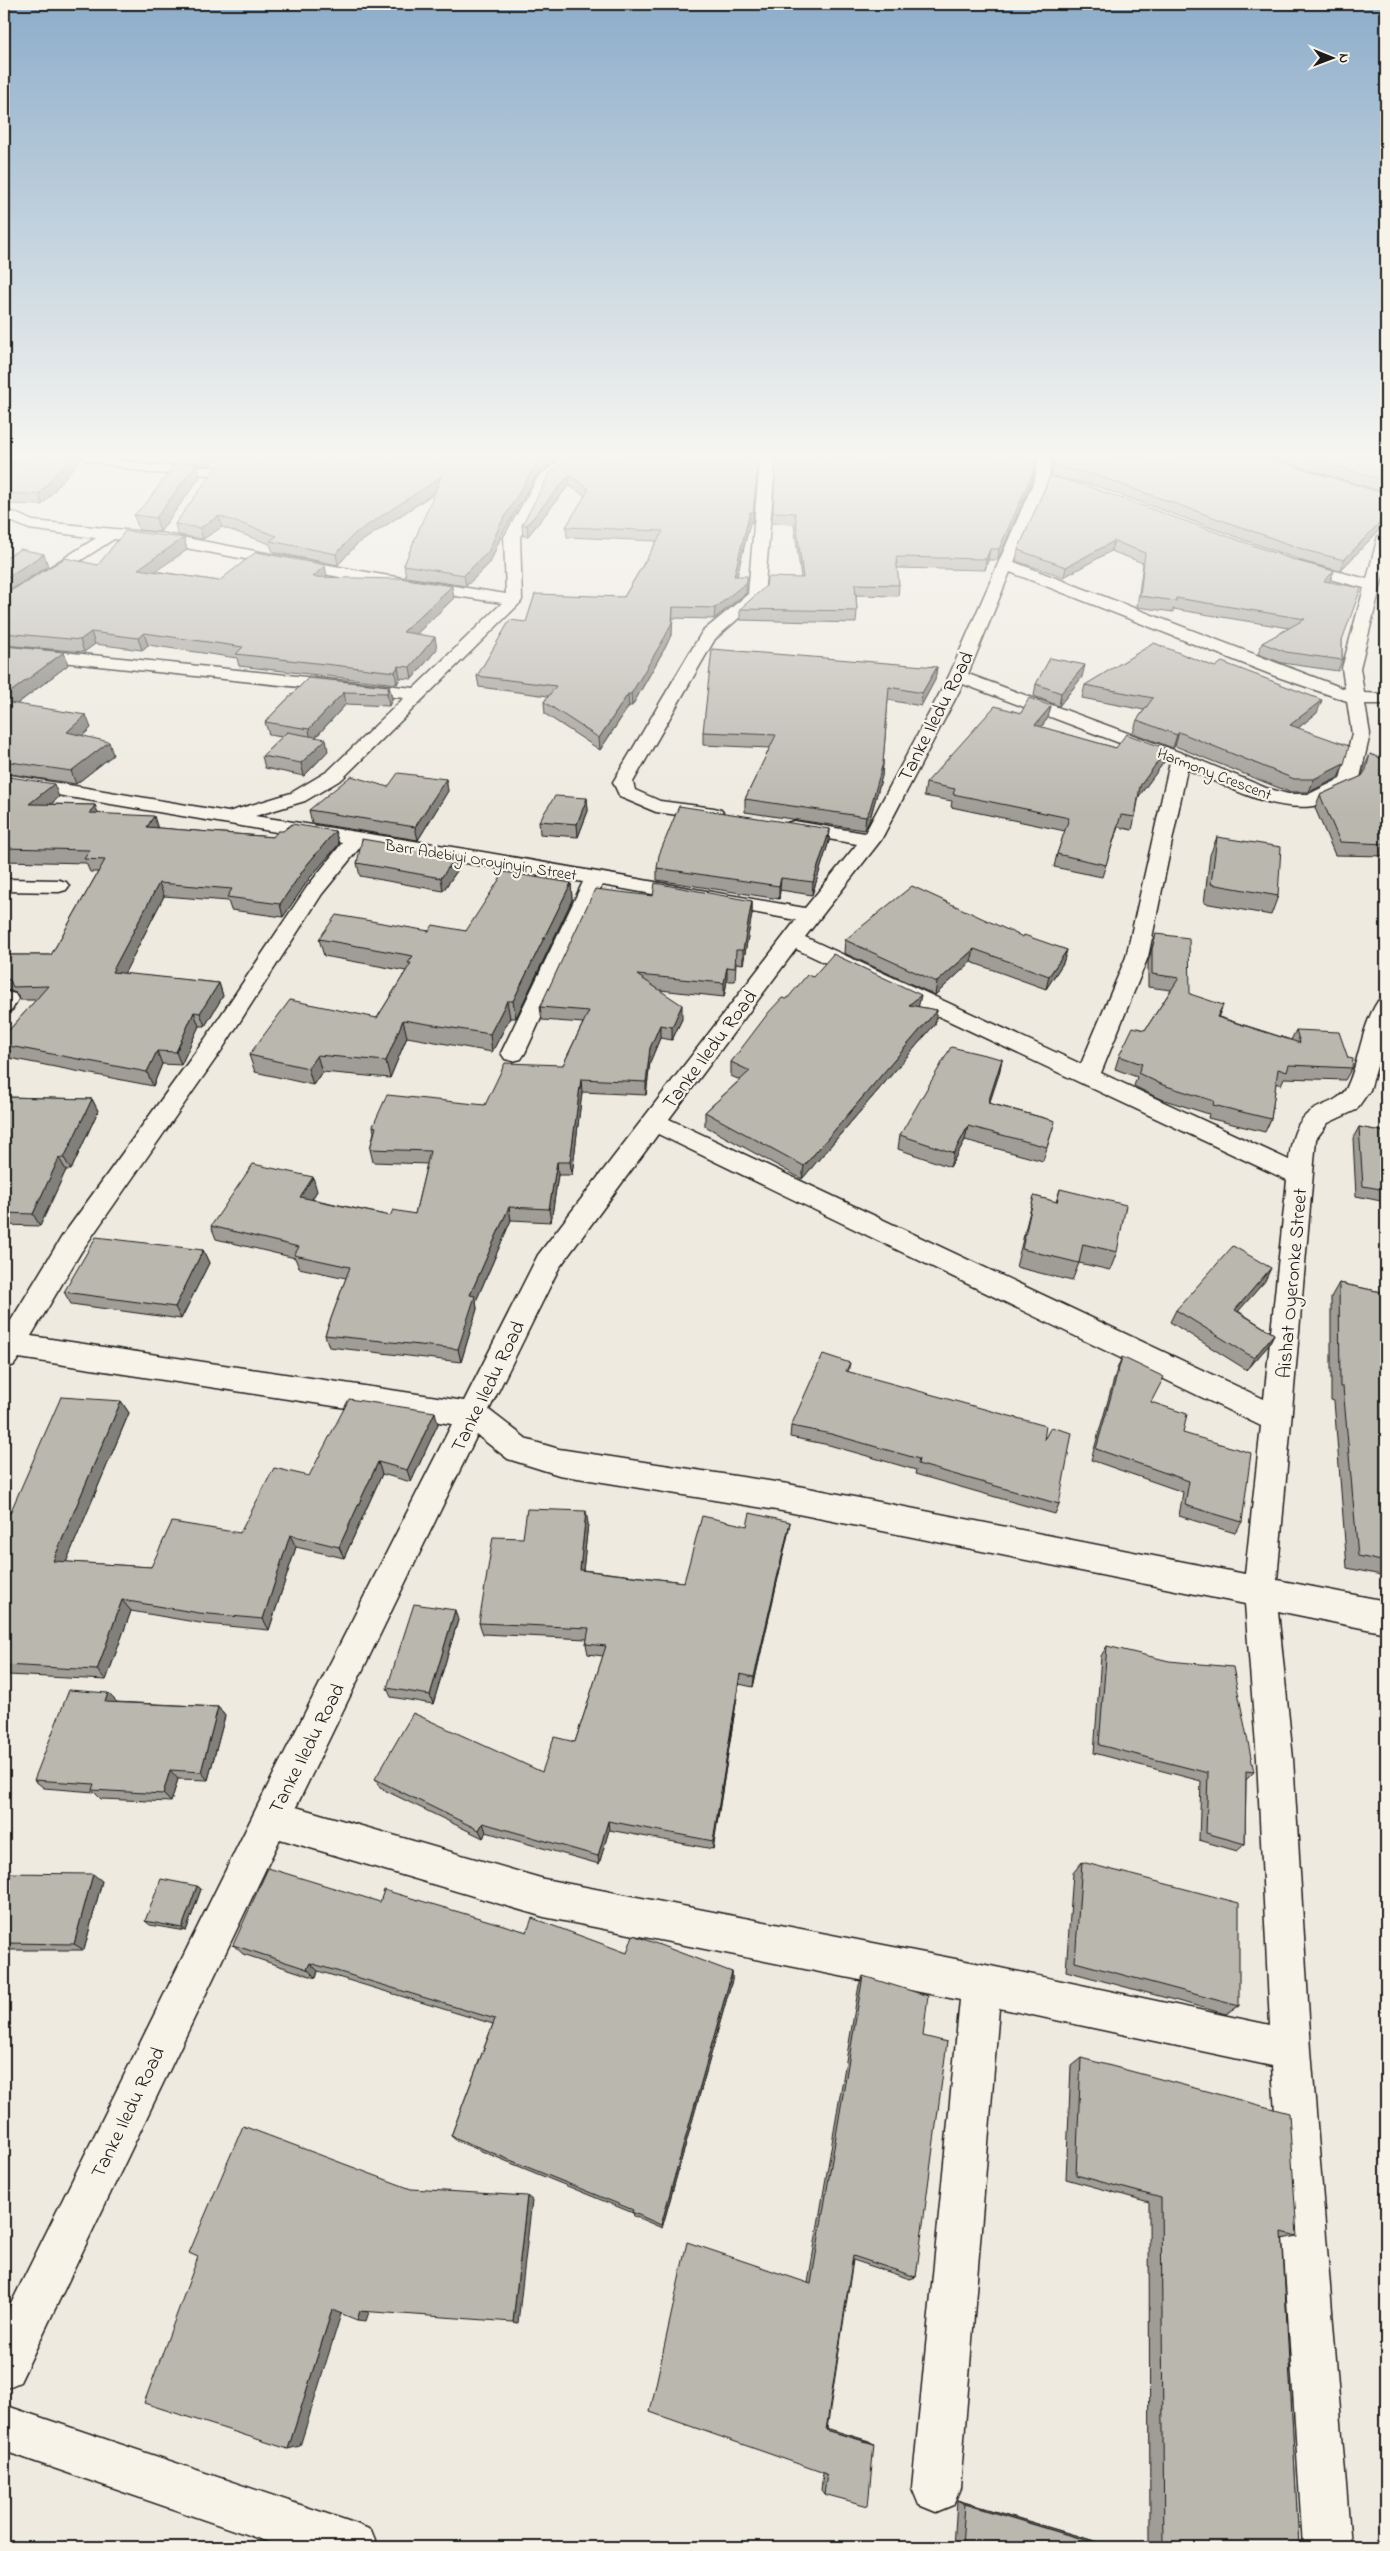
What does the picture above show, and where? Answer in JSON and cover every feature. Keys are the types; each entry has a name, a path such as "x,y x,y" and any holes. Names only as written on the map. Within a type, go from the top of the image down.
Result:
{"street":[{"path":"4,603 46,576"},
{"path":"366,576 514,600"},
{"path":"228,818 298,797 335,775 514,600 513,576"},
{"path":"732,817 656,806 627,793 623,782 708,636 756,596 758,576"},
{"name":"Tanke Iledu Road","path":"4,2366 271,1818 548,1262 792,939 871,840 958,676 1000,576"},
{"path":"1035,576 1222,650 1355,698 1386,699"},
{"path":"1338,576 1374,586"},
{"name":"Harmony Crescent","path":"958,676 1180,759 1259,792 1287,800 1312,800 1349,782 1360,734 1351,668 1376,576"},
{"path":"4,651 418,694"},
{"path":"1088,1076 1137,957 1180,759"},
{"name":"Barr Adebiyi Oroyinyin Street","path":"4,780 595,878 811,916"},
{"path":"780,824 871,840"},
{"path":"356,839 314,891 213,1045 71,1245 6,1348 266,1382 473,1415 519,1450 559,1462 788,1498 1260,1590 1386,1617"},
{"path":"513,1053 595,878"},
{"path":"4,885 58,886"},
{"path":"792,939 1301,1176"},
{"name":"Aishat Oyeronke Street","path":"1327,2547 1291,2050 1275,1759 1260,1590 1304,1137 1319,1117 1347,1104 1358,1090 1381,1015 1386,1006"},
{"path":"654,1122 1278,1420"},
{"path":"271,1818 544,1898 981,1984 1291,2050"},
{"path":"936,2488 981,1984"},
{"path":"4,2428 354,2547"}],"building":[{"path":"35,576 186,576 219,581 225,576 399,578 452,586 403,632 435,637 410,667 398,666 395,672 236,654 243,647 144,633 138,638 91,632 80,640 4,633 4,595"},
{"path":"636,576 747,576 747,582 715,608 673,607 672,622 666,635 631,694 628,694 599,738 544,702 556,686 477,676 510,620 526,622 535,594 624,597"},
{"path":"803,576 898,576 899,585 855,584 857,611 740,609 766,586 767,577 803,578"},
{"path":"1142,576 1329,576 1324,581 1361,588 1342,640 1342,660 1286,652 1262,643 1305,619 1176,598 1176,601 1140,596"},
{"path":"1154,643 1215,667 1222,662 1322,700 1290,725 1349,746 1344,764 1314,779 1294,779 1179,732 1177,735 1137,720 1153,698 1085,685"},
{"path":"4,646 64,652 4,697"},
{"path":"712,649 937,667 922,693 889,687 883,763 866,817 745,799 776,735 703,732"},
{"path":"1050,658 1085,665 1061,693 1036,684"},
{"path":"308,678 389,686 387,693 344,692 309,729 265,722"},
{"path":"1029,698 1051,706 1035,725 1116,748 1126,734 1167,749 1140,786 1135,817 1121,815 1106,865 1057,854 1069,818 953,794 955,789 926,783 995,706 1021,713"},
{"path":"4,702 86,715 67,732 109,742 71,771 4,761"},
{"path":"287,732 326,739 301,763 262,756"},
{"path":"1370,754 1386,760 1386,823 1382,822 1386,832 1386,844 1340,842 1320,795 1362,776 1366,770"},
{"path":"398,773 446,779 415,827 309,810 351,776 388,787"},
{"path":"4,776 54,784 29,804 95,805 90,813 154,816 147,827 273,837 278,831 283,831 292,824 335,831 306,866 280,904 227,897 232,889 159,883 112,972 219,983 200,1013 194,1012 176,1052 157,1051 147,1072 4,1045 4,1036 48,986 13,987 10,980 4,978 4,955 51,955 105,860 84,859 90,850 4,848"},
{"path":"555,796 587,798 577,824 539,821"},
{"path":"679,806 830,829 813,882 781,878 779,886 657,868 659,855"},
{"path":"1217,837 1281,847 1278,896 1211,884"},
{"path":"362,839 457,855 441,878 357,863"},
{"path":"504,872 571,883 513,1001 507,1001 490,1034 403,1020 386,1061 317,1055 308,1068 249,1055 290,1000 377,1018 411,963 408,963 413,956 319,939 336,915 429,931 433,925 466,931"},
{"path":"655,883 752,901 743,950 736,950 735,968 727,967 724,983 637,975 682,1005 672,1027 660,1025 650,1048 646,1082 581,1079 570,1162 557,1162 549,1209 509,1207 470,1295 475,1296 458,1349 325,1335 350,1267 294,1255 299,1247 211,1226 253,1164 313,1177 300,1197 390,1216 393,1210 415,1214 430,1151 370,1149 376,1127 373,1126 387,1095 485,1105 505,1063 563,1065 589,1011 540,1007 595,889 653,896"},
{"path":"912,886 1023,937 1024,935 1067,950 1049,976 974,949 937,982 845,940"},
{"path":"1156,934 1189,938 1190,994 1223,1005 1217,1017 1300,1043 1296,1030 1339,1032 1348,1058 1353,1059 1352,1068 1289,1065 1287,1072 1278,1069 1271,1119 1213,1105 1214,1101 1163,1085 1138,1073 1142,1064 1119,1056 1133,1027 1145,1030 1179,978 1152,974 1152,949"},
{"path":"833,954 921,995 909,1005 937,1010 804,1166 705,1112 750,1071 731,1062 769,1012 782,998 787,999 807,975 813,977"},
{"path":"951,1047 1002,1059 988,1103 1055,1121 1047,1147 968,1126 954,1153 900,1135"},
{"path":"4,1097 92,1099 64,1158 59,1158 33,1214 4,1213"},
{"path":"1359,1127 1386,1132 1386,1190 1363,1186"},
{"path":"1060,1189 1126,1205 1117,1252 1083,1244 1079,1263 1022,1249 1034,1196 1057,1202"},
{"path":"96,1237 203,1250 175,1307 64,1292"},
{"path":"1233,1246 1271,1268 1235,1310 1274,1334 1254,1358 1176,1310"},
{"path":"1339,1283 1386,1293 1386,1562 1358,1556 1343,1387 1340,1387"},
{"path":"823,1354 850,1363 846,1371 1046,1426 1044,1440 1051,1427 1072,1433 1059,1504 918,1464 919,1459 831,1434 791,1426"},
{"path":"1122,1357 1164,1377 1151,1402 1187,1414 1183,1433 1251,1453 1242,1522 1185,1505 1189,1481 1096,1449"},
{"path":"61,1397 121,1401 53,1561 151,1567 172,1522 240,1533 274,1468 309,1476 349,1399 435,1412 407,1470 378,1462 339,1547 290,1535 263,1619 199,1613 122,1600 97,1670 4,1665 4,1513 10,1513"},
{"path":"527,1509 586,1511 580,1570 684,1582 702,1516 747,1526 750,1513 790,1522 754,1677 740,1674 713,1841 608,1821 598,1856 483,1823 479,1830 375,1779 413,1713 542,1772 554,1737 575,1742 606,1646 586,1644 589,1628 479,1623 493,1537 523,1538"},
{"path":"414,1604 455,1610 430,1695 387,1688"},
{"path":"1107,1646 1169,1661 1233,1667 1254,1772 1246,1771 1245,1844 1206,1833 1208,1773 1099,1745"},
{"path":"69,1690 108,1693 105,1702 218,1707 201,1772 170,1770 163,1794 92,1790 94,1784 34,1780"},
{"path":"1082,1862 1239,1903 1239,2006 1075,1962"},
{"path":"268,1868 380,1902 384,1890 527,1932 532,1918 627,1953 633,1935 732,1972 661,2225 632,2212 633,2210 451,2136 495,2019 310,1963 307,1969 233,1945"},
{"path":"4,1873 93,1874 74,1944 4,1943"},
{"path":"161,1879 197,1886 182,1928 145,1921"},
{"path":"863,1976 928,1996 923,2036 947,2042 916,2277 853,2256 826,2430 874,2444 868,2506 824,2494 827,2474 650,2412 687,2242 811,2284"},
{"path":"1081,2058 1289,2113 1297,2236 1282,2232 1299,2547 1164,2547 1161,2198 1076,2175"},
{"path":"243,2126 411,2189 527,2196 513,2322 360,2311 357,2320 332,2310 288,2449 144,2403 198,2257 189,2253"},
{"path":"965,2504 1108,2547 962,2547"}]}
